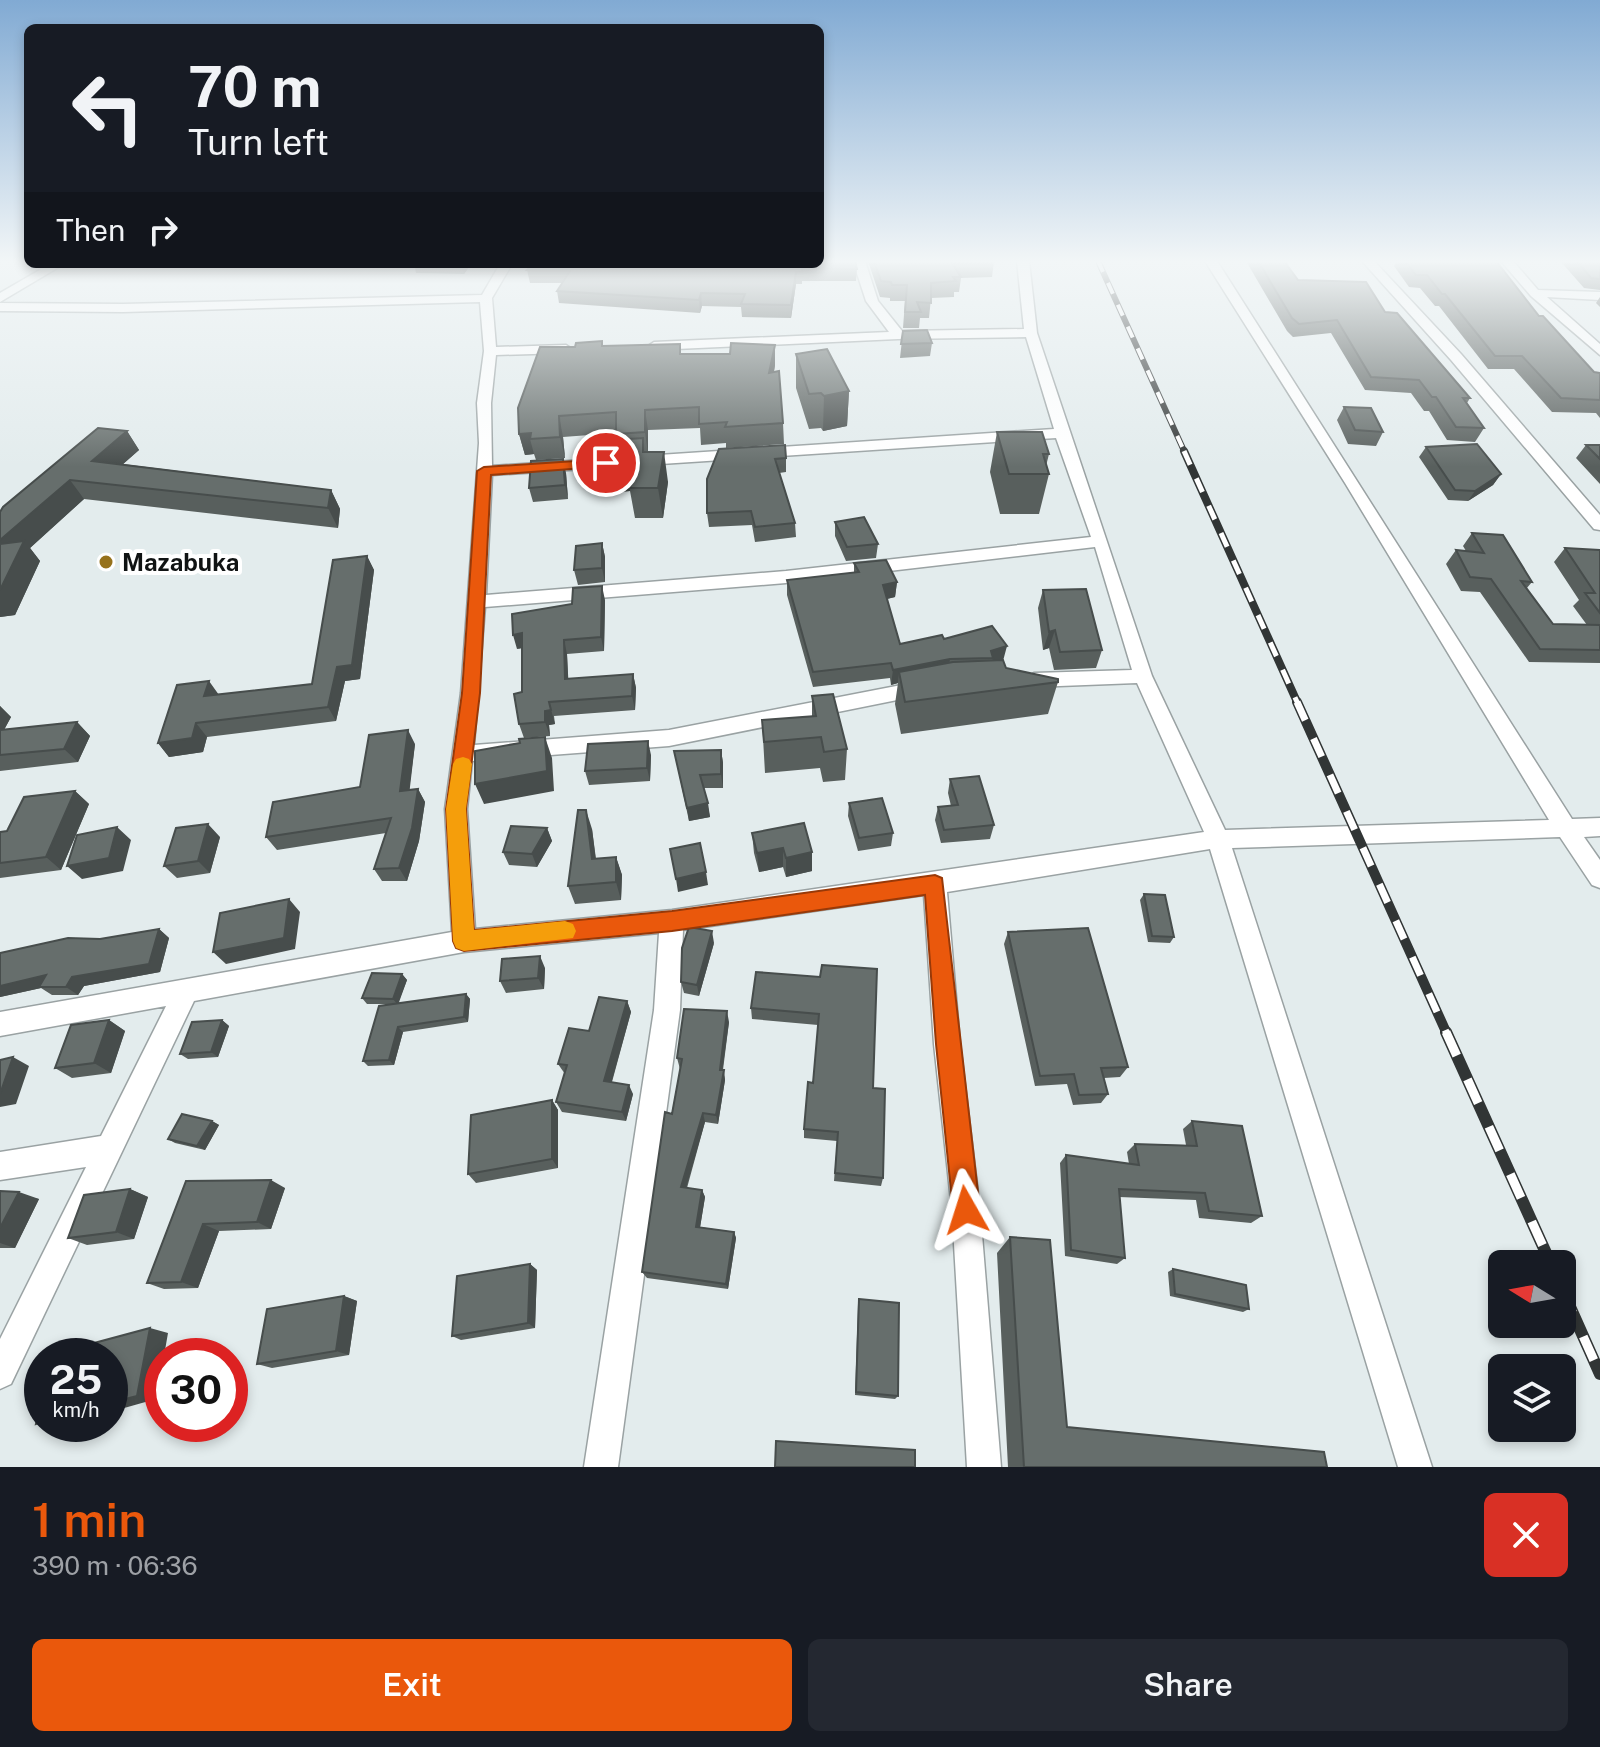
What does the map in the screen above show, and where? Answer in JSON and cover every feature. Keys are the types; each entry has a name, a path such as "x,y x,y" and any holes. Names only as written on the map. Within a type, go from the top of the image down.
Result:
{"street":[{"path":"464,941 456,809 464,754 476,602 484,471 484,403 490,351 488,329"},
{"path":"894,329 898,335"},
{"path":"1031,329 1143,676 1218,839 1415,1467"},
{"path":"1255,329 1565,827 1600,878"},
{"path":"1431,329 1600,525"},
{"path":"1576,329 1600,351"},
{"path":"645,346 898,335 1031,333"},
{"path":"490,351 583,348"},
{"path":"484,471 1062,433"},
{"path":"476,602 786,577 1101,541"},
{"path":"1010,681 1143,676"},
{"path":"464,754 669,738 947,684"},
{"path":"0,1024 464,941 672,921 935,884 1218,839 1600,827"},
{"path":"935,884 947,1044 966,1210 984,1467"},
{"path":"601,1467 667,1010 672,921"},
{"path":"0,1373 186,991"},
{"path":"0,1166 109,1149"}],"building":[{"path":"1343,329 1411,329 1470,398 1463,398 1484,428 1456,427 1436,397 1432,397 1419,380 1371,377"},
{"path":"1474,329 1555,329 1594,372 1600,373 1600,400 1561,398 1522,356 1495,356"},
{"path":"927,330 932,343 901,344 903,331"},
{"path":"602,341 602,346 680,344 680,354 730,354 731,343 775,345 769,373 779,371 783,423 725,427 727,422 699,424 699,407 645,410 645,432 616,434 616,412 559,416 560,437 530,439 531,433 519,434 518,408 540,347 575,347 576,343"},
{"path":"827,349 849,391 824,396 821,393 809,394 796,354"},
{"path":"1344,407 1371,408 1383,432 1355,430"},
{"path":"98,428 127,431 92,461 331,490 328,508 70,480 0,540 0,512 3,507"},
{"path":"997,432 1042,432 1049,454 1043,454 1049,474 1009,474"},
{"path":"643,438 643,452 664,452 658,488 630,488 635,460 612,462 613,440"},
{"path":"1477,444 1501,474 1475,491 1455,490 1426,447"},
{"path":"785,445 786,458 775,459 795,523 755,527 751,511 707,513 707,479 719,449"},
{"path":"1586,445 1600,445 1600,459"},
{"path":"563,459 565,485 529,488 531,461"},
{"path":"864,517 878,544 847,547 835,522"},
{"path":"1472,533 1503,535 1532,582 1521,581 1553,624 1600,625 1600,650 1540,649 1491,579 1470,577 1456,550 1484,553"},
{"path":"24,541 0,590 0,544"},
{"path":"602,543 602,568 574,570 576,546"},
{"path":"1565,548 1600,550 1600,613 1585,593 1595,593"},
{"path":"367,556 352,665 337,667 328,707 196,723 192,738 158,743 177,685 209,681 204,696 312,684 333,560"},
{"path":"886,560 897,582 883,585 900,644 942,635 944,639 992,626 1007,646 991,651 993,658 950,659 893,670 891,663 813,672 787,580 859,572 854,563"},
{"path":"602,586 601,637 564,640 565,679 633,674 632,696 549,702 551,710 545,711 545,722 519,724 514,694 522,692 522,633 513,635 512,614 572,604 573,588"},
{"path":"1086,589 1102,650 1060,652 1055,630 1049,632 1043,590"},
{"path":"1003,660 1006,668 1058,679 1058,682 905,702 899,672 953,662"},
{"path":"833,694 847,749 824,752 821,737 764,742 762,720 816,716 812,696"},
{"path":"77,722 64,749 0,755 0,730"},
{"path":"408,730 400,791 418,789 412,828 399,868 374,869 391,818 266,837 273,802 360,787 369,735"},
{"path":"545,737 547,771 475,784 475,751 520,743 519,739"},
{"path":"648,741 647,768 585,771 588,744"},
{"path":"721,750 721,774 700,775 708,803 687,808 674,751"},
{"path":"979,776 994,825 944,830 938,807 958,805 950,779"},
{"path":"75,791 46,857 0,863 0,832 7,831 24,797"},
{"path":"882,798 893,833 859,838 849,803"},
{"path":"578,810 586,810 592,859 616,857 616,882 568,886"},
{"path":"804,823 812,852 786,858 783,848 757,853 752,833"},
{"path":"208,824 198,861 164,866 176,828"},
{"path":"511,826 547,828 532,854 503,852"},
{"path":"117,827 109,858 67,866 77,835"},
{"path":"700,843 706,872 676,879 670,849"},
{"path":"1144,894 1165,895 1174,937 1152,936"},
{"path":"289,899 284,938 213,952 220,913"},
{"path":"689,927 712,931 697,985 681,982 682,948"},
{"path":"1088,928 1128,1067 1101,1068 1108,1094 1079,1095 1074,1074 1040,1076 1008,932"},
{"path":"159,929 149,964 72,977 66,987 39,987 46,975 0,986 0,953 68,938 100,939"},
{"path":"540,956 538,978 500,981 502,959"},
{"path":"822,965 877,969 873,1088 885,1089 883,1178 835,1173 838,1132 804,1129 808,1082 813,1083 819,1014 751,1008 756,972 820,977"},
{"path":"372,973 402,974 393,999 362,998"},
{"path":"466,994 464,1017 398,1027 389,1060 363,1061 379,1006"},
{"path":"599,997 627,1001 604,1081 629,1085 622,1112 556,1102 567,1065 558,1064 569,1028 589,1031"},
{"path":"684,1009 727,1011 720,1070 724,1070 716,1115 703,1113 681,1187 702,1190 696,1227 734,1232 726,1284 642,1272 665,1112 672,1114 682,1059 677,1058"},
{"path":"109,1020 94,1063 55,1068 71,1025"},
{"path":"222,1020 211,1052 180,1054 192,1022"},
{"path":"13,1057 0,1094 0,1060"},
{"path":"552,1100 552,1159 468,1174 471,1115"},
{"path":"182,1114 212,1121 197,1146 168,1139"},
{"path":"1192,1121 1242,1126 1262,1216 1209,1211 1205,1193 1119,1189 1125,1258 1071,1250 1066,1155 1139,1165 1135,1144 1197,1146"},
{"path":"271,1180 257,1222 203,1224 181,1282 147,1283 186,1181"},
{"path":"130,1189 116,1232 68,1238 84,1195"},
{"path":"0,1191 19,1192 0,1228"},
{"path":"1010,1237 1050,1240 1067,1427 1324,1452 1327,1467 1024,1467"},
{"path":"530,1264 528,1323 452,1336 457,1276"},
{"path":"1173,1269 1246,1285 1249,1309 1175,1294"},
{"path":"344,1296 336,1351 257,1364 267,1309"},
{"path":"859,1299 899,1303 898,1396 856,1392"},
{"path":"150,1328 148,1338 144,1338 144,1359 137,1396 128,1398 128,1338 113,1338"},
{"path":"776,1441 915,1450 915,1467 775,1467"}],"railway":[{"path":"1129,329 1185,453"},
{"path":"1184,451 1298,704"},
{"path":"1297,702 1447,1034"},
{"path":"1446,1032 1545,1250"},
{"path":"1576,1320 1600,1374"}],"slow traffic":[{"path":"463,764 456,809 464,941 565,931"}],"place":[{"name":"Mazabuka","path":"106,562"}],"route":[{"path":"606,463 484,471 471,693 456,809 464,941 672,921 935,884 947,1044 966,1210"}]}
